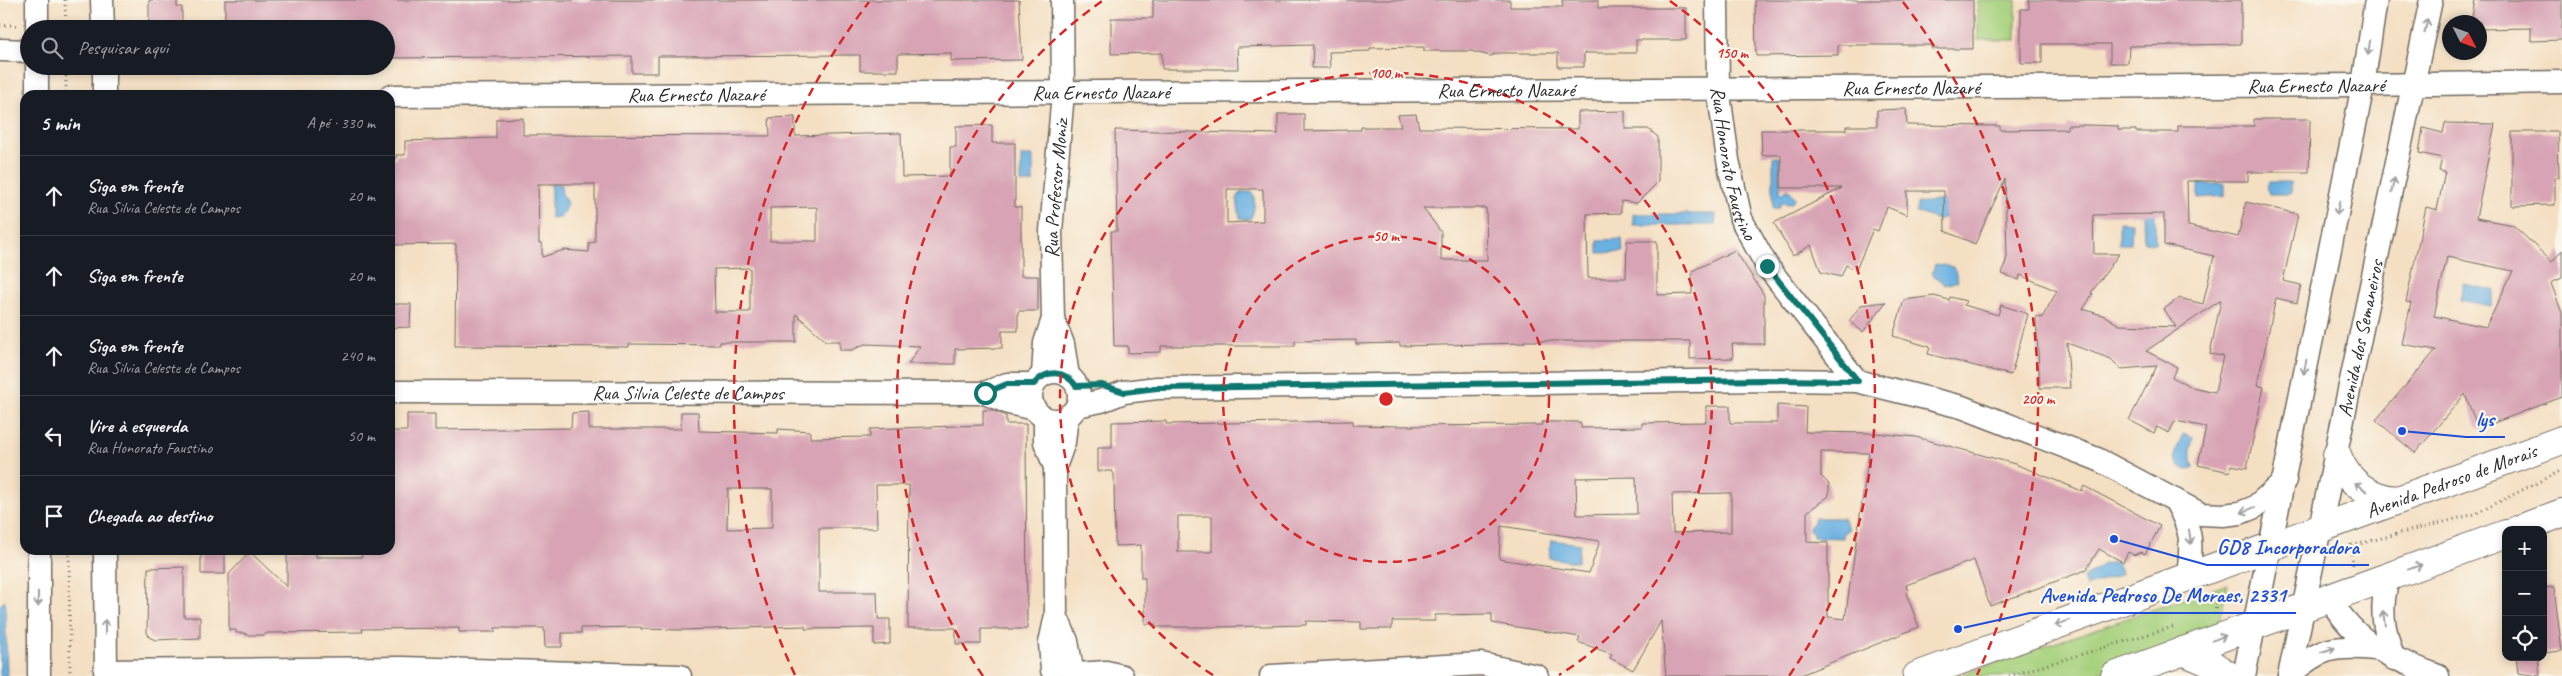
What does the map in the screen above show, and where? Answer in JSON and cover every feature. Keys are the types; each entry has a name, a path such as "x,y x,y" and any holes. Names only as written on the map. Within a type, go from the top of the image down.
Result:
{"highway":[{"name":"Avenida Pedroso de Morais","path":"1916,676 2562,440"},
{"path":"2337,455 2347,475 2364,490 2385,499 2397,500"},
{"path":"2528,526 2562,514"},
{"path":"2115,676 2502,535"},
{"path":"2183,652 2208,662 2229,676"}],"street":[{"path":"37,0 37,20"},
{"path":"102,0 103,20"},
{"name":"Rua Professor Moniz","path":"1039,380 1045,343 1053,319 1052,231 1063,93 1062,0"},
{"name":"Rua Honorato Faustino","path":"1717,0 1718,87 1728,160 1741,219 1767,266 1858,381"},
{"path":"2244,676 2285,480 2363,85 2376,0"},
{"name":"Avenida dos Semaneiros","path":"2289,676 2337,455 2431,0"},
{"path":"0,50 20,51"},
{"path":"37,75 38,90"},
{"path":"104,75 104,90"},
{"name":"Rua Ernesto Nazaré","path":"395,96 1063,93 1718,87 2363,85 2562,82"},
{"name":"Rua Professor Moniz","path":"1053,319 1064,344 1072,396 1064,442 1055,466 1056,615 1067,641 1065,673"},
{"path":"1072,396 1053,373 1039,380 1031,395 1039,413 1060,420 1072,396 1102,385 1124,392 1196,388 1767,380 1858,381 1962,407 2011,424 2098,459 2201,514 2223,516 2240,513 2255,507 2285,480"},
{"name":"Rua Silvia Celeste de Campos","path":"395,392 985,393 1007,384 1039,380"},
{"name":"Rua Silvia Celeste de Campos","path":"985,393 1039,413"},
{"name":"Rua Professor Moniz","path":"1039,413 1045,442 1055,466"},
{"path":"2175,500 2190,532 2192,546 2188,577"},
{"path":"39,555 39,676"},
{"path":"105,555 106,674 402,668 680,676"},
{"path":"2385,654 2386,635 2382,609 2383,595 2389,576"},
{"path":"2329,598 2343,619 2385,654"},
{"path":"2289,676 2313,656 2340,646 2385,654 2438,676"},
{"path":"1271,676 1481,664 1537,676"},
{"path":"1065,673 1106,672 1122,676"}],"path":[{"path":"65,0 66,20"},
{"path":"66,75 66,90"},
{"path":"69,555 70,676"},
{"path":"2213,641 2217,566"}],"green space":[{"path":"1978,0 2016,0 2016,40 1978,40"},
{"path":"2228,584 2217,629 2089,676 1957,676"}],"water":[{"path":"1021,156 1033,156 1033,183 1021,183"},
{"path":"1773,157 1780,157 1780,193 1789,190 1795,198 1791,204 1780,203 1780,208 1773,208"},
{"path":"2269,182 2291,182 2291,194 2269,194 2267,189"},
{"path":"551,184 561,185 562,194 567,203 564,213 559,217 551,218"},
{"path":"2198,184 2225,184 2225,196 2198,198"},
{"path":"1241,192 1252,192 1253,195 1254,209 1250,219 1240,219 1237,199"},
{"path":"1945,200 1945,217 1937,220 1916,212 1917,203"},
{"path":"2155,213 2155,243 2144,242 2143,214"},
{"path":"1633,214 1716,214 1715,225 1633,225"},
{"path":"2119,222 2132,223 2131,244 2119,244"},
{"path":"1622,239 1623,252 1598,253 1598,240"},
{"path":"1935,264 1954,267 1958,281 1945,285 1932,274"},
{"path":"2463,284 2494,290 2491,306 2460,300"},
{"path":"2183,434 2193,438 2190,451 2194,467 2189,470 2182,468 2176,461 2176,451"},
{"path":"1814,518 1843,518 1849,529 1843,533 1843,538 1813,537 1808,528 1814,522"},
{"path":"1551,540 1580,544 1577,562 1549,558"},
{"path":"2114,562 2118,564 2121,574 2086,587 2083,578 2104,564"},
{"path":"5,600 7,676 0,676 0,605"}],"building":[{"path":"149,0 177,0 177,7 182,7 182,20 149,20"},
{"path":"225,0 1019,0 1022,60 951,61 951,53 898,54 898,71 860,71 860,55 658,56 658,73 632,73 632,56 395,58 395,20 225,20"},
{"path":"1153,0 1510,0 1510,7 1563,7 1562,0 1598,0 1598,8 1686,8 1686,40 1636,40 1636,53 1584,53 1584,67 1558,67 1558,53 1499,53 1490,56 1471,51 1424,51 1424,47 1370,48 1370,51 1329,52 1330,68 1312,68 1313,45 1237,47 1238,69 1162,69 1162,53 1111,54 1111,18 1153,18"},
{"path":"1755,0 1973,0 1973,49 1932,49 1932,45 1838,45 1838,55 1756,56"},
{"path":"2029,0 2241,0 2241,44 2129,46 2128,63 2110,63 2110,44 2042,44 2042,63 2021,63 2021,9 2029,9"},
{"path":"2475,0 2562,0 2562,40 2531,41 2531,28 2487,29 2487,15 2472,15"},
{"path":"1906,109 1907,125 2000,126 2000,130 2067,129 2067,125 2087,125 2118,126 2118,130 2136,130 2136,132 2178,132 2178,126 2254,126 2254,119 2310,119 2309,172 2248,172 2248,181 2187,181 2188,226 2238,237 2246,202 2298,214 2283,281 2301,285 2297,303 2276,298 2257,385 2264,387 2247,468 2231,465 2230,472 2198,465 2206,427 2175,421 2169,433 2157,427 2154,433 2129,420 2157,366 2121,369 2111,359 2067,343 2070,388 2040,388 2036,316 2042,318 2057,291 2020,275 2019,280 2002,274 2007,257 2005,179 1975,244 1945,231 1944,191 1907,191 1907,215 1887,207 1878,231 1873,229 1856,270 1846,265 1841,277 1821,272 1811,245 1793,256 1774,223 1842,188 1781,188 1781,155 1762,155 1761,130 1846,130 1846,126 1877,126 1877,110","holes":["2164,214 2164,245 2214,256 2203,304 2179,298 2164,309 2176,327 2119,325 2105,316 2083,309 2093,294 2091,293 2119,254 2094,254 2093,215","2221,300 2210,354 2223,356 2215,392 2192,387 2172,377 2177,367 2146,351"]},
{"path":"1625,111 1625,129 1648,129 1658,137 1658,182 1637,203 1621,201 1621,213 1587,214 1588,278 1626,278 1627,241 1657,241 1657,295 1692,294 1692,271 1735,250 1764,295 1764,344 1732,344 1733,358 1690,359 1690,341 1524,341 1524,343 1400,346 1400,343 1356,344 1356,340 1295,341 1295,346 1161,346 1161,352 1128,353 1128,346 1114,346 1111,231 1117,231 1115,130 1278,134 1278,114 1304,114 1304,131 1361,130 1361,127 1401,127 1398,115 1416,114 1419,128 1578,129 1578,112","holes":["1227,189 1263,189 1263,221 1227,223","1423,208 1486,208 1487,260 1441,260 1441,232"]},
{"path":"795,117 795,136 901,133 902,177 950,176 950,147 956,147 956,126 992,125 992,143 1015,143 1015,207 1021,207 1021,276 1038,276 1038,311 1018,311 1018,331 1002,331 1002,348 955,349 955,364 908,364 920,346 865,344 852,350 840,350 840,341 826,341 796,314 796,342 720,342 720,345 629,344 629,347 455,346 456,244 395,245 395,159 396,155 405,155 405,141 496,138 496,119 523,118 523,135 770,136 769,118","holes":["538,184 595,184 595,242 589,243 589,252 564,250 542,257 542,243 539,243","817,207 817,241 770,241 770,208","750,268 750,312 715,312 714,269"]},
{"path":"2445,123 2495,124 2476,218 2513,225 2552,262 2562,250 2562,278 2551,283 2562,313 2562,397 2478,429 2465,394 2415,453 2376,420 2436,350 2402,344 2411,303 2406,302 2426,207 2437,210 2445,172 2439,171 2442,158 2419,153 2423,128 2443,133","holes":["2447,257 2513,271 2486,327 2434,316"]},
{"path":"2512,132 2558,132 2559,177 2555,177 2555,205 2512,206"},
{"path":"1934,296 1949,300 1950,297 1966,301 1964,305 1998,315 2001,305 2028,314 2011,375 1928,354 1930,347 1893,336 1904,300"},
{"path":"1886,302 1863,332 1849,321 1861,305"},
{"path":"395,304 411,304 410,327 395,328"},
{"path":"1777,405 1806,407 1805,432 1875,433 1916,437 2015,464 2082,491 2084,486 2160,526 2145,554 2140,552 2134,555 2128,552 2123,562 2099,549 2086,570 1990,606 1974,560 1906,585 1908,592 1906,593 1919,627 1798,676 1666,676 1661,621 1633,670 1610,658 1612,654 1578,642 1580,637 1492,623 1492,614 1435,615 1435,621 1392,621 1392,629 1361,629 1361,622 1306,621 1306,625 1220,627 1156,627 1156,624 1145,624 1145,578 1141,578 1141,545 1115,546 1114,474 1112,471 1098,471 1098,448 1112,448 1112,422 1166,421 1166,424 1353,421 1353,425 1398,426 1542,425 1542,422 1576,422 1581,423 1581,428 1642,427 1642,423 1706,422 1706,406 1730,406 1730,423 1777,423","holes":["1821,452 1869,453 1845,619 1828,617 1828,543 1807,542 1807,512 1829,496 1829,484 1821,476","1636,477 1637,514 1577,515 1576,478","1731,493 1731,532 1673,533 1672,494","1178,516 1212,516 1212,552 1178,552","1501,526 1600,541 1589,573 1499,559"]},
{"path":"983,410 992,410 1006,416 1006,424 1026,424 1027,629 981,629 981,644 956,644 956,628 908,628 909,485 876,485 877,528 819,528 819,592 877,592 878,619 890,619 890,644 874,645 874,628 805,629 805,626 682,630 641,629 641,627 581,628 581,633 562,633 562,647 545,647 544,628 495,628 495,632 459,632 459,628 362,629 363,632 267,633 265,635 246,635 246,633 236,633 236,630 229,630 229,574 247,555 253,555 287,587 287,555 362,557 362,555 395,555 395,431 407,431 407,414 435,414 435,430 571,428 572,413 589,412 589,429 681,429 681,412 698,412 699,431 778,433 778,429 810,431 810,438 870,437 870,429 983,425","holes":["728,489 772,489 772,528 727,529"]},
{"path":"201,555 225,555 225,574 201,574"},
{"path":"184,567 184,617 200,617 200,638 155,640 149,637 147,632 148,568"},
{"path":"2554,587 2562,651 2547,653 2547,588"},
{"path":"2516,661 2538,661 2540,676 2518,673"}],"place":[{"name":"lys","path":"2402,431"},
{"name":"GD8 Incorporadora","path":"2114,539"},
{"name":"Avenida Pedroso De Moraes, 2331","path":"1958,629"}],"route":[{"path":"985,393 1007,384 1034,384 1043,375 1053,373 1061,373 1068,376 1076,386 1102,385 1124,392 1157,388 1767,380 1858,381 1806,319 1767,266"}]}
